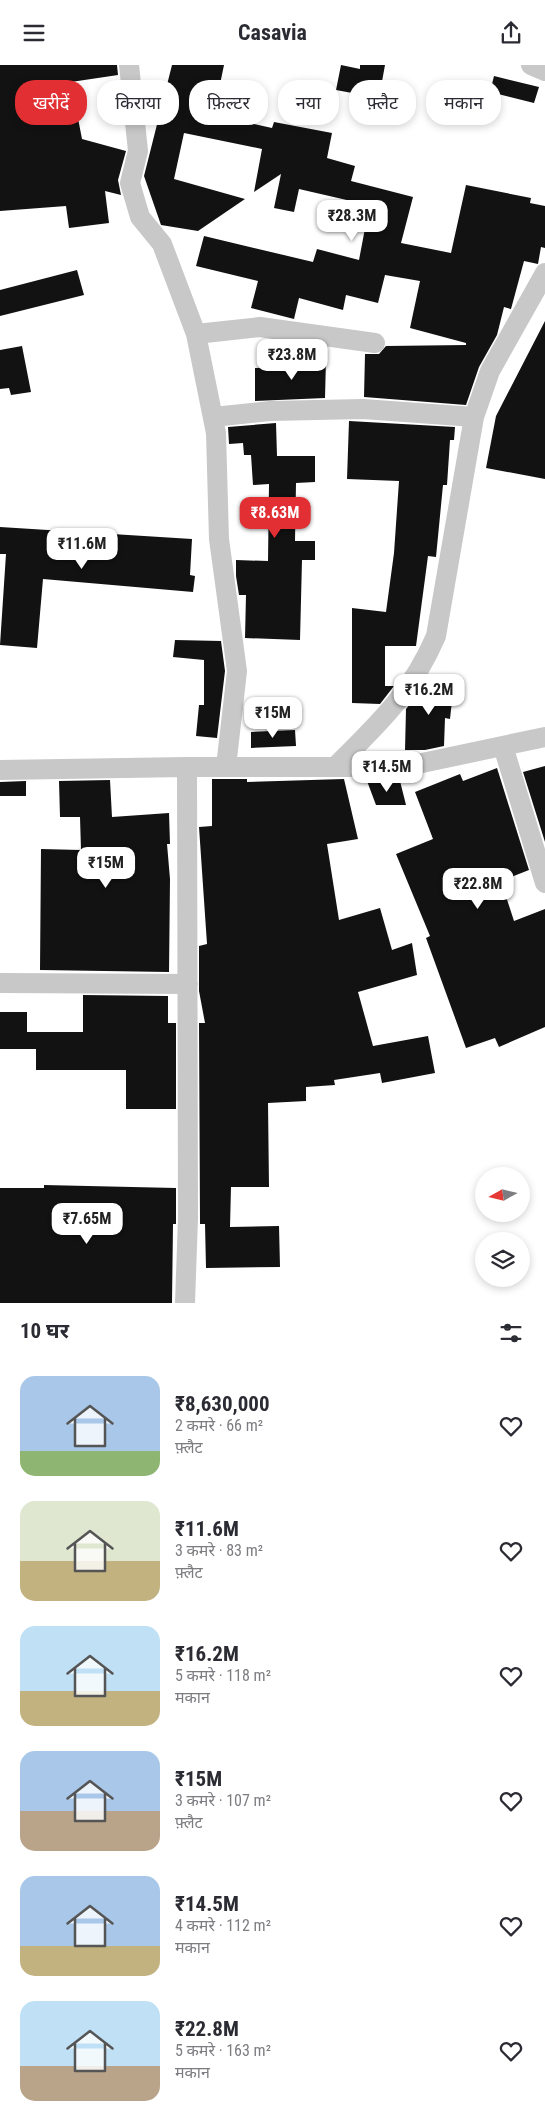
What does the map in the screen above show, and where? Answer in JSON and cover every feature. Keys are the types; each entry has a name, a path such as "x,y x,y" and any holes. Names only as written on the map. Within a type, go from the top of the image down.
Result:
{"street":[{"path":"129,65 138,151 130,183 140,217 162,243 196,334 216,433 219,539 237,671 226,767"},
{"path":"531,65 545,71"},
{"path":"336,767 395,707 424,665 436,636 474,417 490,371 545,273"},
{"path":"196,334 260,327 375,343"},
{"path":"213,417 270,411 363,409 474,417"},
{"path":"0,770 188,767 403,767 545,737"},
{"path":"503,746 545,883"},
{"path":"185,1303 188,1218 188,767"},
{"path":"0,983 188,984"}],"building":[{"path":"0,65 117,65 118,75 84,80 15,80 15,125 79,125 82,139 126,151 118,180 121,195 105,191 109,223 69,228 66,206 0,211"},
{"path":"172,65 224,65 221,80 189,80 189,125 258,125 272,128 274,122 278,123 278,125 290,125 332,133 327,158 355,166 351,181 413,197 401,243 451,253 466,185 531,198 530,203 545,206 545,248 541,247 538,264 524,261 511,309 504,307 497,335 479,367 466,405 364,397 365,354 379,354 386,346 466,345 466,343 410,328 420,281 385,275 378,303 346,295 343,310 299,298 294,319 251,308 258,281 196,266 204,236 313,262 317,249 359,260 367,218 351,214 351,201 299,189 294,212 274,208 281,174 254,192 262,149 184,133 174,179 245,199 198,231 161,225 144,176 157,125 179,125 179,80 168,80"},
{"path":"341,65 360,69 360,65 385,65 382,80 349,80 349,92 339,91 338,80"},
{"path":"494,76 539,87 534,103 501,95 501,80 493,80"},
{"path":"77,270 84,295 0,316 0,290"},
{"path":"545,321 545,479 486,468 496,416"},
{"path":"22,346 31,392 11,395 9,388 0,389 0,350"},
{"path":"295,359 326,359 325,398 255,401 255,368 295,367"},
{"path":"349,421 455,427 454,440 450,440 447,485 443,485 436,557 428,556 416,646 385,646 385,686 394,686 380,704 352,703 352,608 386,612 394,553 399,481 347,479"},
{"path":"276,423 277,456 315,456 315,482 296,483 295,541 315,541 315,560 302,560 300,640 245,638 246,595 239,595 236,576 236,560 268,561 269,484 253,485 251,455 244,455 243,443 229,444 228,427"},
{"path":"0,527 192,539 190,575 195,576 193,592 43,579 37,648 0,645 6,554 0,554"},
{"path":"175,640 221,641 225,671 217,738 196,736 199,705 204,705 204,660 173,657"},
{"path":"430,680 454,682 450,719 445,718 444,746 425,750 405,750 406,709"},
{"path":"295,730 296,746 251,748 251,732"},
{"path":"545,766 545,842 523,772"},
{"path":"497,768 529,870 501,881 514,921 545,909 545,1027 499,1047 495,1038 466,1048 426,938 430,936 396,854 433,839 415,792 460,774 463,781"},
{"path":"212,779 247,779 247,782 344,779 358,839 327,844 339,920 380,908 392,950 412,943 417,975 358,992 373,1046 428,1036 435,1073 382,1083 380,1073 334,1080 335,1085 306,1087 306,1101 268,1103 269,1187 231,1187 230,1227 279,1226 280,1267 206,1268 205,1224 200,1224 199,1023 205,1023 199,991 199,946 207,944 199,827 212,826"},
{"path":"110,780 112,817 169,813 170,844 167,844 170,879 169,972 40,970 41,849 81,850 80,817 60,817 59,781"},
{"path":"26,781 26,796 0,796 0,782"},
{"path":"367,781 400,781 406,805 376,805"},
{"path":"83,995 168,996 168,1023 176,1023 176,1109 126,1109 126,1070 36,1070 36,1049 0,1049 0,1012 27,1012 27,1032 83,1032"},
{"path":"44,1185 176,1188 176,1224 173,1224 172,1303 0,1303 0,1188 44,1188"}]}
